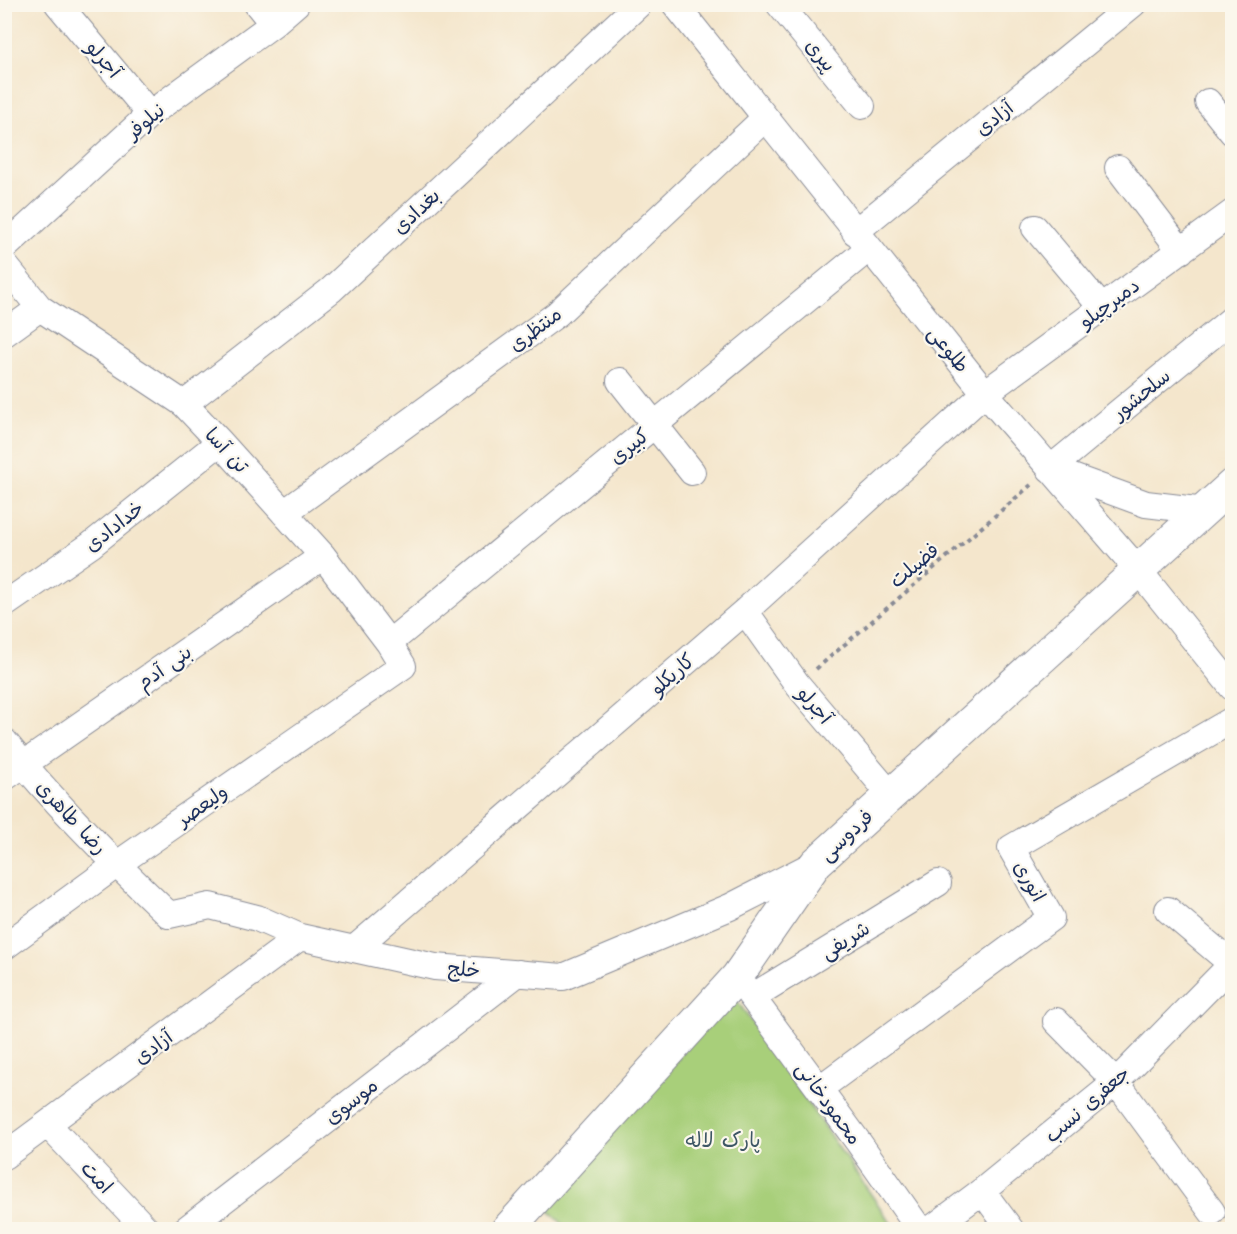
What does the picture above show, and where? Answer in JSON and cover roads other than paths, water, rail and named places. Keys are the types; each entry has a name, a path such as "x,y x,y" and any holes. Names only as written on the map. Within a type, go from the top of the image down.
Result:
{"main road":[{"name":"فردوسی","path":"507,1230 744,987 816,863 1233,485"}],"street":[{"name":"آجرلو","path":"58,4 150,114"},
{"name":"نیلوفر","path":"4,248 150,114 265,14 296,4"},
{"name":"بغدادی","path":"183,405 331,290 639,4"},
{"name":"طلوعی","path":"675,4 861,241 985,393 1138,571 1233,687"},
{"name":"پیری","path":"779,4 862,106"},
{"name":"آزادی","path":"861,241 1133,4"},
{"path":"1208,102 1233,132"},
{"name":"منتظری","path":"284,513 557,314 765,118"},
{"path":"1118,168 1181,251"},
{"name":"دمیرچیلو","path":"985,393 1233,213"},
{"path":"1035,228 1102,308"},
{"name":"کبیری","path":"389,643 654,425 861,241"},
{"name":"تن آسا","path":"4,264 40,308 183,405 220,442 323,556 389,643 403,666"},
{"path":"4,334 40,308"},
{"name":"سلحشور","path":"1050,469 1233,319"},
{"path":"620,381 692,472"},
{"name":"کاریکلو","path":"354,949 744,611 985,393"},
{"name":"خدادادی","path":"4,605 91,545 220,442"},
{"path":"1050,469 1146,504 1205,511"},
{"name":"بنی آدم","path":"14,772 323,556"},
{"name":"آجرلو","path":"744,611 797,684 890,794"},
{"name":"ولیعصر","path":"4,947 116,865 403,666"},
{"name":"انوری","path":"819,1089 1051,918 1011,848 1233,720"},
{"name":"رضا طاهری","path":"4,741 14,772 116,865"},
{"name":"خلج","path":"116,865 169,915 210,906 257,918 300,937 435,967 563,977 730,907 816,863"},
{"name":"شریفی","path":"744,987 938,883"},
{"path":"1167,910 1233,964"},
{"name":"آزادی","path":"4,1156 300,937"},
{"name":"جعفری نسب","path":"930,1230 982,1191 1116,1082 1233,964"},
{"name":"موسوی","path":"184,1230 518,973"},
{"name":"محمودخانی","path":"744,987 920,1230"},
{"path":"1056,1021 1116,1082 1212,1212"},
{"name":"امت","path":"48,1125 147,1230"},
{"path":"982,1191 1011,1230"}],"park label":[{"name":"پارک لاله","path":"723,1140"}]}
